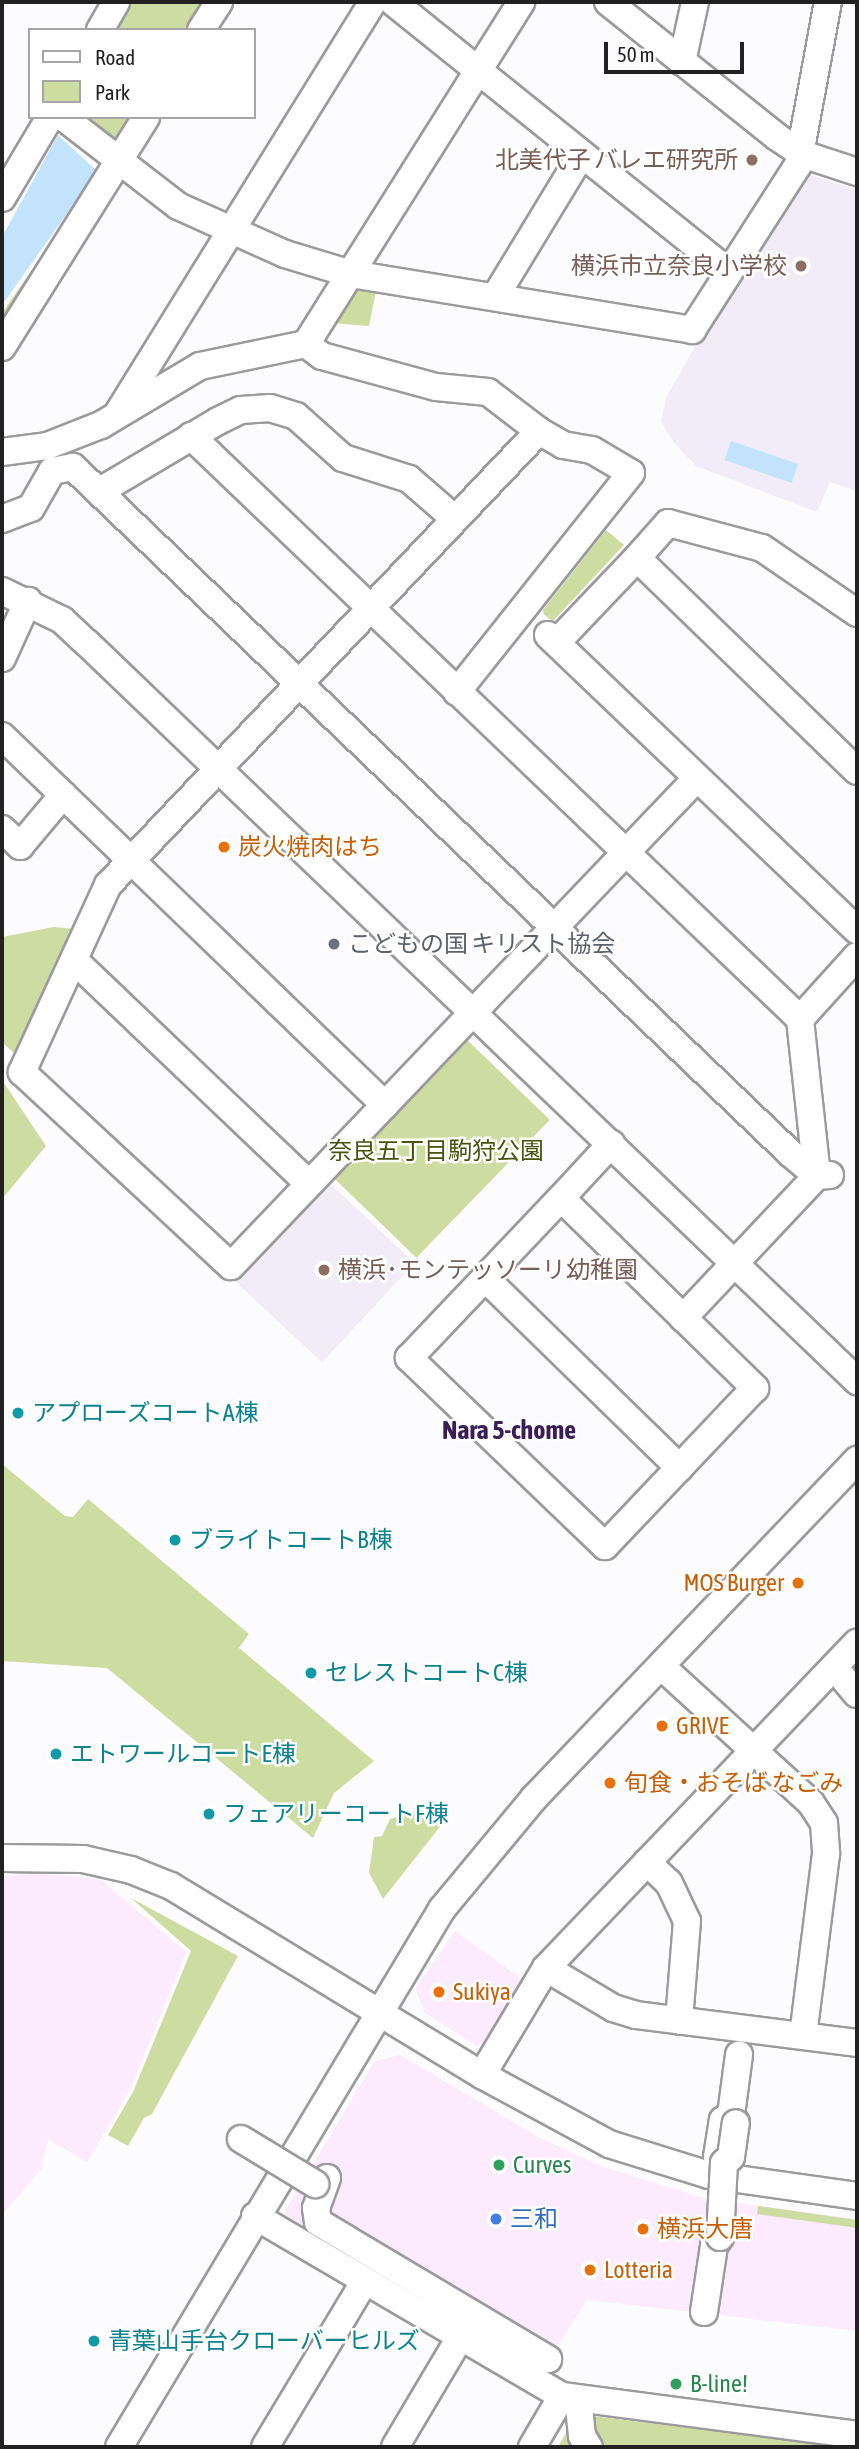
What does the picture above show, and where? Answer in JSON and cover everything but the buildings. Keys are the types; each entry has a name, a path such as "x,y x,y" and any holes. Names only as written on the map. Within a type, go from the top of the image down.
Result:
{"street":[{"path":"202,28 219,2"},
{"path":"117,415 373,2"},
{"path":"393,2 729,272"},
{"path":"2,452 47,446 117,415 200,366 306,344 521,2"},
{"path":"608,2 802,154 857,172"},
{"path":"682,62 695,2"},
{"path":"65,119 117,162 178,206 229,232 351,274 692,330 802,154 828,2"},
{"path":"2,198 49,119"},
{"path":"2,346 145,119"},
{"path":"495,297 582,154"},
{"path":"306,344 322,356 436,387 488,392 539,431 563,445 592,450 631,473 540,628"},
{"path":"100,491 191,436 241,410 278,411 296,416 343,458 409,480 455,519"},
{"path":"539,431 108,885 22,1072 231,1266 696,779"},
{"path":"191,436 800,1019 824,1175"},
{"path":"2,519 31,508 52,471 73,467 554,927 824,1175"},
{"path":"457,692 637,558 668,523 762,548 857,613"},
{"path":"637,558 857,771"},
{"path":"2,591 28,601 70,628 857,1381"},
{"path":"2,658 28,601"},
{"path":"540,628 857,930"},
{"path":"2,736 385,1105"},
{"path":"2,829 20,845 63,795"},
{"path":"800,1019 857,956"},
{"path":"75,961 309,1184"},
{"path":"561,1198 755,1388 605,1546 409,1358 611,1144"},
{"path":"684,1318 824,1175"},
{"path":"485,1278 680,1468"},
{"path":"119,2447 378,2011 442,1909 489,1849 857,1460"},
{"path":"482,2075 546,1968 857,1643"},
{"path":"661,1665 811,1803 824,1823 826,1854 803,2036"},
{"path":"834,1667 857,1694"},
{"path":"2,1858 60,1856 102,1862 152,1878 579,2130 653,2160 709,2175 857,2196"},
{"path":"648,1862 669,1883 687,1921 679,2021"},
{"path":"546,1968 613,2008 679,2021 857,2043"},
{"path":"704,2312 714,2239 725,2196 721,2191 724,2163 731,2157 730,2119 739,2055"},
{"path":"241,2139 322,2186 315,2217 318,2222 548,2359"},
{"path":"255,2217 572,2403 857,2435"},
{"path":"265,2447 364,2282"},
{"path":"395,2447 459,2339"},
{"path":"532,2447 572,2403"},
{"path":"552,2447 572,2403"},
{"path":"572,2403 582,2436 589,2447"}],"shaded area":[{"name":"横浜市立奈良小学校","path":"805,173 857,190 857,491 830,482 817,512 696,466 674,443 661,422 666,398 697,343"},
{"name":"横浜･モンテッソーリ幼稚園","path":"327,1181 415,1263 322,1362 234,1280"},
{"path":"36,1873 100,1879 186,1952 130,2090 87,2162 48,2139 41,2169 2,2215 2,1877"},
{"path":"455,1931 527,1983 490,2044 477,2046 425,2013 415,1989"},
{"path":"400,2055 538,2137 603,2167 707,2199 857,2219 857,2331 587,2300 543,2368 288,2217 285,2211 375,2061"}],"green space":[{"path":"131,2 208,2 191,28 117,28"},
{"path":"88,119 133,119 118,142"},
{"path":"97,176 2,331 2,313"},
{"path":"365,283 377,286 369,326 332,323 352,290"},
{"path":"606,530 624,545 553,621 544,615 543,610"},
{"path":"54,927 76,929 18,1057 2,1042 2,937"},
{"name":"奈良五丁目駒狩公園","path":"462,1035 550,1120 416,1258 329,1173"},
{"path":"2,1080 46,1146 2,1199"},
{"path":"2,1464 65,1516 73,1517 88,1499 249,1634 239,1648 374,1761 334,1793 313,1838 107,1668 2,1661"},
{"path":"418,1810 446,1819 383,1899 369,1873 374,1837 382,1836 390,1819"},
{"path":"131,1898 238,1956 152,2114 144,2118 128,2146 108,2135 133,2092 191,1951"},
{"path":"758,2206 857,2220 856,2228 757,2214"},
{"path":"577,2414 816,2444 815,2447 558,2447"}],"water":[{"path":"58,135 97,171 2,305 2,237"},
{"path":"731,441 798,464 792,483 724,460"}],"place":[{"name":"北美代子 バレエ研究所","path":"752,160"},
{"name":"横浜市立奈良小学校","path":"801,266"},
{"name":"炭火焼肉はち","path":"224,847"},
{"name":"こどもの国 キリスト協会","path":"334,944"},
{"name":"横浜･モンテッソーリ幼稚園","path":"324,1270"},
{"name":"アプローズコートA棟","path":"18,1413"},
{"name":"ブライトコートB棟","path":"175,1540"},
{"name":"MOS Burger","path":"798,1583"},
{"name":"セレストコートC棟","path":"311,1673"},
{"name":"GRIVE","path":"662,1726"},
{"name":"エトワールコートE棟","path":"56,1754"},
{"name":"旬食・おそば なごみ","path":"610,1783"},
{"name":"フェアリーコートF棟","path":"209,1814"},
{"name":"Sukiya","path":"439,1992"},
{"name":"Curves","path":"499,2165"},
{"name":"三和","path":"496,2219"},
{"name":"横浜大唐","path":"643,2229"},
{"name":"Lotteria","path":"590,2270"},
{"name":"青葉山手台クローバーヒルズ","path":"94,2341"},
{"name":"B-line!","path":"676,2384"}],"district":[{"name":"Nara 5-chome","path":"509,1431"}]}
